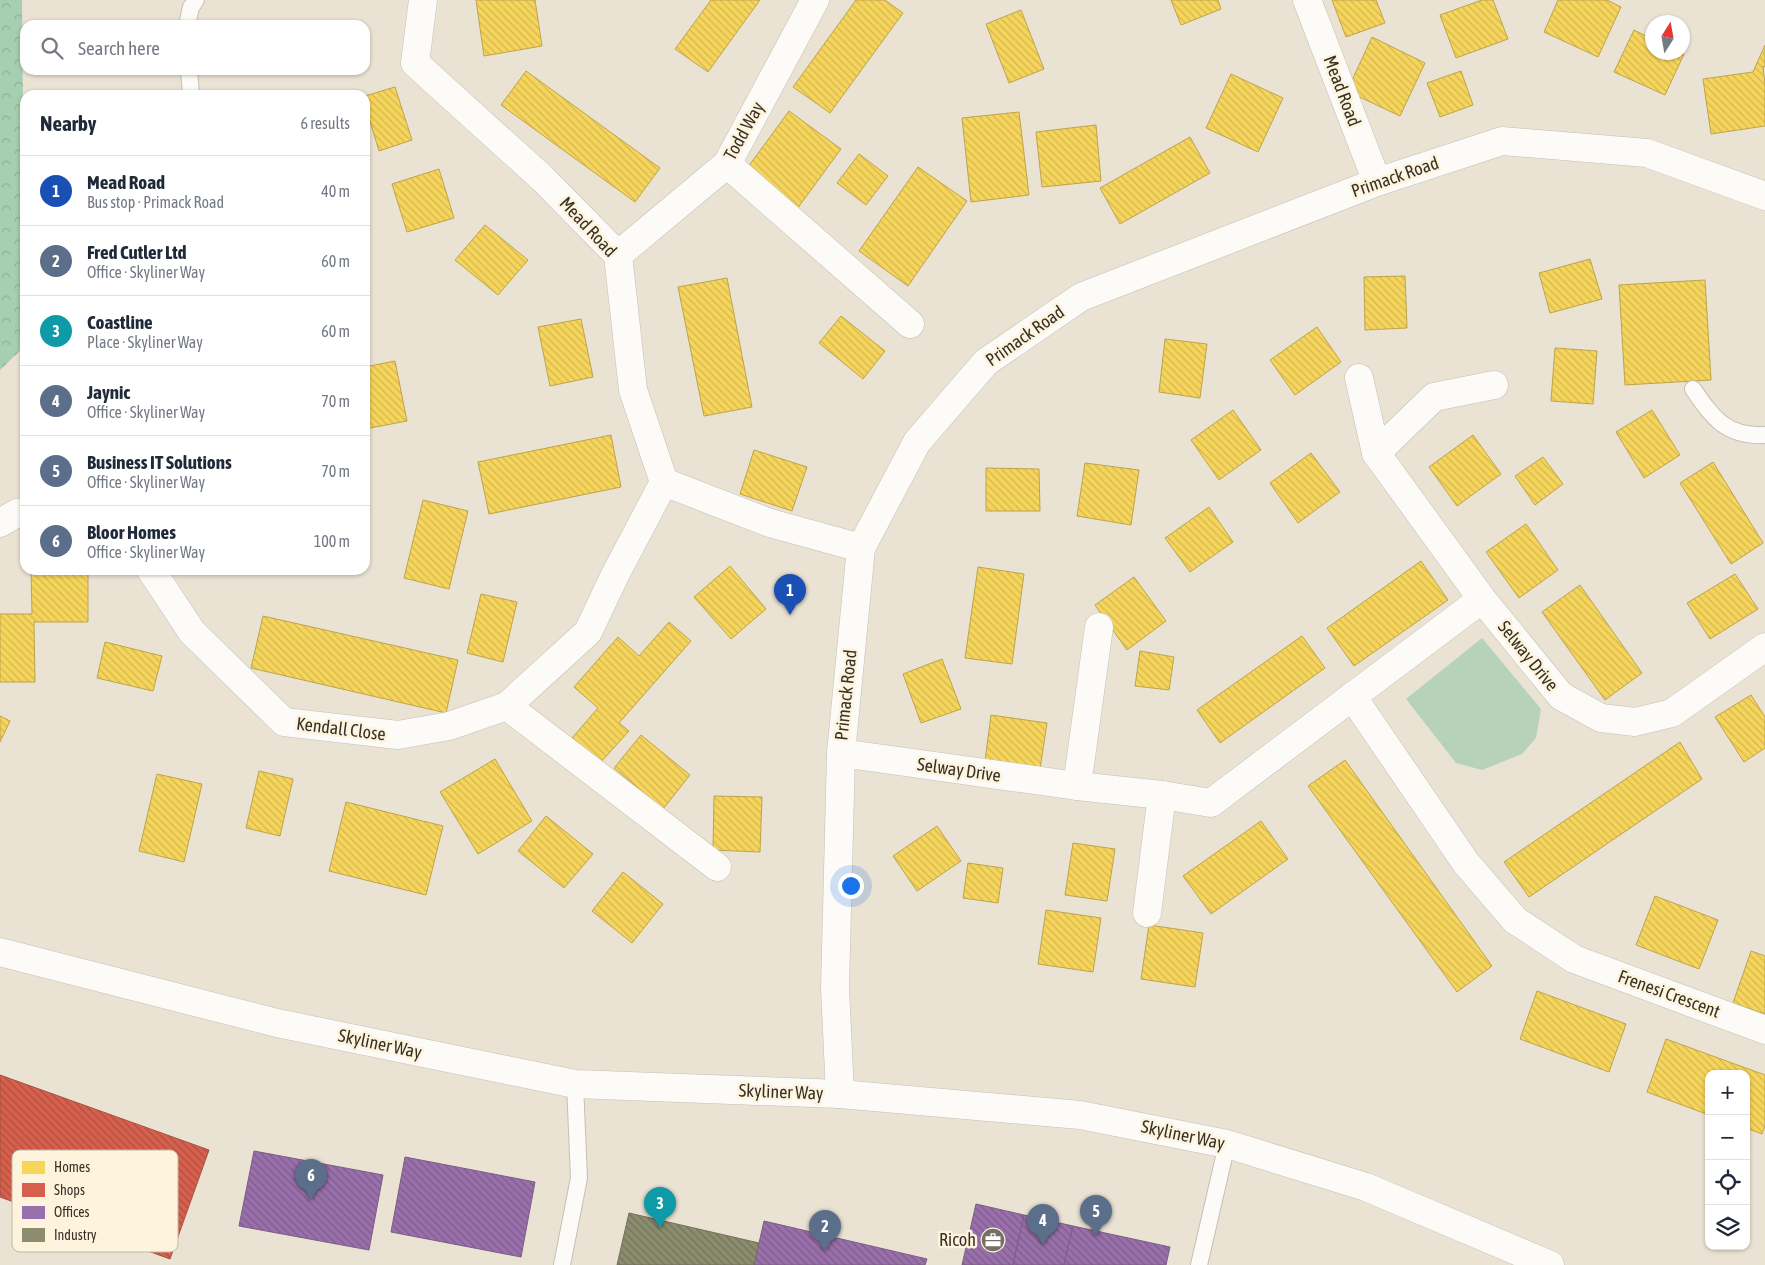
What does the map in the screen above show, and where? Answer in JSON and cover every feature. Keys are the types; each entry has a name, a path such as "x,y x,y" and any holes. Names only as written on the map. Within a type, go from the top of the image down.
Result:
{"street":[{"name":"Mead Road","path":"423,0 415,63 542,178 618,255 633,390 664,482"},
{"name":"Todd Way","path":"618,255 726,164 815,0"},
{"name":"Mead Road","path":"1307,0 1376,182"},
{"name":"Primack Road","path":"840,1094 835,988 841,753 861,548 917,442 986,362 1082,297 1376,182 1502,141 1647,153 1765,196"},
{"path":"726,164 910,324"},
{"name":"Selway Drive","path":"1359,378 1376,453 1482,599 1561,696 1601,718 1635,722 1672,713 1765,647"},
{"path":"1376,453 1434,397 1494,385"},
{"path":"664,482 770,523 861,548"},
{"name":"Kendall Close","path":"154,575 192,632 284,722 398,736 449,726 507,706 588,632 615,575 664,482"},
{"path":"0,523 20,513"},
{"name":"Selway Drive","path":"841,753 1211,803 1482,599"},
{"path":"1077,786 1099,627"},
{"name":"Frenesi Crescent","path":"1352,696 1466,863 1515,920 1574,959 1765,1030"},
{"path":"507,706 717,867"},
{"path":"1148,912 1162,795"},
{"name":"Skyliner Way","path":"0,952 278,1024 575,1084 840,1094 1080,1114 1227,1144 1366,1187 1550,1265"}],"lane":[{"path":"189,20 191,7 196,0"},
{"path":"189,75 191,90"},
{"path":"1693,389 1712,417 1731,430 1765,436"},
{"path":"562,1265 579,1178 575,1084"},
{"path":"1200,1265 1227,1144"}],"green space":[{"path":"0,0 22,0 22,20 20,20 20,75 23,75 23,90 20,90 20,351 0,370"},
{"path":"1482,638 1541,709 1536,738 1522,754 1482,770 1456,763 1406,699"}],"building: Homes":[{"path":"476,0 535,0 542,46 484,56"},
{"path":"711,0 760,0 708,72 675,49"},
{"path":"856,0 885,0 903,13 830,113 793,87"},
{"path":"1171,0 1218,0 1221,9 1181,25"},
{"path":"1332,0 1376,0 1385,23 1346,37"},
{"path":"1482,0 1493,0 1508,39 1456,58 1440,15"},
{"path":"1558,0 1607,0 1621,7 1598,57 1544,32"},
{"path":"1021,10 1044,69 1009,83 986,24"},
{"path":"1634,30 1645,36 1645,60 1681,60 1665,95 1614,72"},
{"path":"1372,37 1425,63 1400,116 1347,91"},
{"path":"1765,45 1765,67 1763,66 1765,126 1711,134 1703,79 1753,72"},
{"path":"526,71 660,168 635,202 501,105"},
{"path":"1461,71 1473,105 1440,117 1427,83"},
{"path":"1231,74 1283,98 1258,152 1206,128"},
{"path":"395,87 412,140 379,151 370,121 370,94"},
{"path":"789,111 841,149 797,209 745,171"},
{"path":"1019,112 1029,195 971,202 962,118"},
{"path":"1096,125 1101,181 1042,187 1036,132"},
{"path":"1190,137 1210,173 1120,224 1100,188"},
{"path":"859,154 888,176 866,205 837,183"},
{"path":"918,167 967,201 908,286 859,251"},
{"path":"439,169 454,218 407,232 392,184"},
{"path":"485,225 528,260 498,295 455,260"},
{"path":"1590,259 1602,299 1550,313 1539,273"},
{"path":"1405,276 1407,328 1365,330 1364,277"},
{"path":"727,278 752,407 704,416 678,287"},
{"path":"1705,280 1711,380 1625,385 1619,285"},
{"path":"841,316 885,351 863,379 819,343"},
{"path":"581,319 593,377 550,386 538,327"},
{"path":"1317,327 1341,362 1295,395 1270,360"},
{"path":"1165,339 1207,344 1200,398 1159,392"},
{"path":"1555,348 1597,351 1593,404 1551,401"},
{"path":"395,361 407,421 370,428 370,366"},
{"path":"1233,410 1261,450 1219,480 1191,440"},
{"path":"1652,410 1680,455 1644,478 1616,432"},
{"path":"611,435 621,487 489,514 478,462"},
{"path":"1473,435 1501,474 1457,506 1429,467"},
{"path":"754,450 807,467 792,511 740,494"},
{"path":"1311,453 1340,492 1298,523 1270,483"},
{"path":"1543,457 1563,484 1535,505 1515,476"},
{"path":"1713,462 1763,543 1731,564 1680,483"},
{"path":"1085,463 1139,470 1131,525 1077,516"},
{"path":"986,468 1039,469 1040,511 986,511"},
{"path":"423,500 468,511 449,589 404,578"},
{"path":"1209,507 1233,542 1190,572 1165,538"},
{"path":"1526,524 1558,570 1519,598 1486,552"},
{"path":"1421,561 1448,600 1354,666 1327,628"},
{"path":"730,566 766,609 731,639 694,597"},
{"path":"978,567 1024,574 1012,664 965,658"},
{"path":"1735,574 1758,609 1710,639 1687,603"},
{"path":"31,575 88,575 88,622 34,622 35,682 0,682 0,614 32,614"},
{"path":"1134,577 1166,621 1127,650 1095,605"},
{"path":"1580,585 1642,673 1605,700 1542,612"},
{"path":"481,594 517,602 503,662 467,653"},
{"path":"263,616 458,660 446,713 251,668"},
{"path":"669,622 691,641 619,723 629,731 600,763 572,738 598,708 574,687 618,637 639,656"},
{"path":"1302,636 1325,668 1220,743 1197,710"},
{"path":"105,642 162,656 153,691 97,678"},
{"path":"1140,651 1174,657 1169,690 1135,686"},
{"path":"942,659 961,709 921,723 903,674"},
{"path":"1751,695 1765,717 1765,748 1744,762 1715,717"},
{"path":"991,715 1047,723 1040,769 985,761"},
{"path":"0,716 10,721 0,742"},
{"path":"641,735 690,775 663,809 614,768"},
{"path":"1680,742 1702,779 1529,897 1504,862"},
{"path":"495,759 532,821 478,854 440,792"},
{"path":"1345,760 1492,966 1457,992 1308,786"},
{"path":"259,771 293,779 280,836 246,828"},
{"path":"157,774 202,784 184,862 139,851"},
{"path":"714,796 762,797 760,852 713,850"},
{"path":"346,802 443,826 426,895 329,871"},
{"path":"546,816 593,854 564,888 518,851"},
{"path":"1261,821 1288,859 1211,914 1183,876"},
{"path":"937,826 961,861 917,891 893,856"},
{"path":"1073,843 1115,849 1107,901 1065,895"},
{"path":"968,863 1003,868 998,903 963,898"},
{"path":"623,872 663,904 632,943 592,911"},
{"path":"1655,896 1718,920 1699,969 1636,945"},
{"path":"1046,910 1101,918 1093,972 1038,964"},
{"path":"1149,925 1203,933 1195,987 1141,979"},
{"path":"1751,951 1765,956 1765,1014 1733,1003"},
{"path":"1537,991 1626,1024 1609,1072 1520,1039"},
{"path":"1666,1039 1765,1075 1765,1126 1762,1134 1750,1130 1750,1070 1705,1070 1705,1114 1647,1092"}],"building: Shops":[{"path":"0,1075 209,1150 178,1237 178,1150 12,1150 12,1201 0,1197"},
{"path":"151,1252 173,1252 170,1259"}],"building: Offices":[{"path":"254,1151 383,1175 369,1250 239,1226"},
{"path":"405,1157 535,1182 521,1257 391,1232"},
{"name":"Ricoh","path":"976,1204 1024,1215 1013,1265 962,1265"},
{"path":"1024,1215 1073,1226 1064,1265 1013,1265"},
{"path":"764,1221 927,1259 925,1265 754,1265"},
{"path":"1073,1226 1170,1247 1166,1265 1064,1265"}],"building: Industry":[{"path":"629,1213 759,1243 754,1265 617,1265"}],"place":[{"name":"Mead Road","path":"790,615"},
{"name":"Bloor Homes","path":"311,1200"},
{"name":"Coastline","path":"660,1228"},
{"name":"Business IT Solutions","path":"1096,1236"},
{"name":"Ricoh","path":"993,1240"},
{"name":"Jaynic","path":"1043,1245"},
{"name":"Fred Cutler Ltd","path":"825,1251"}]}
